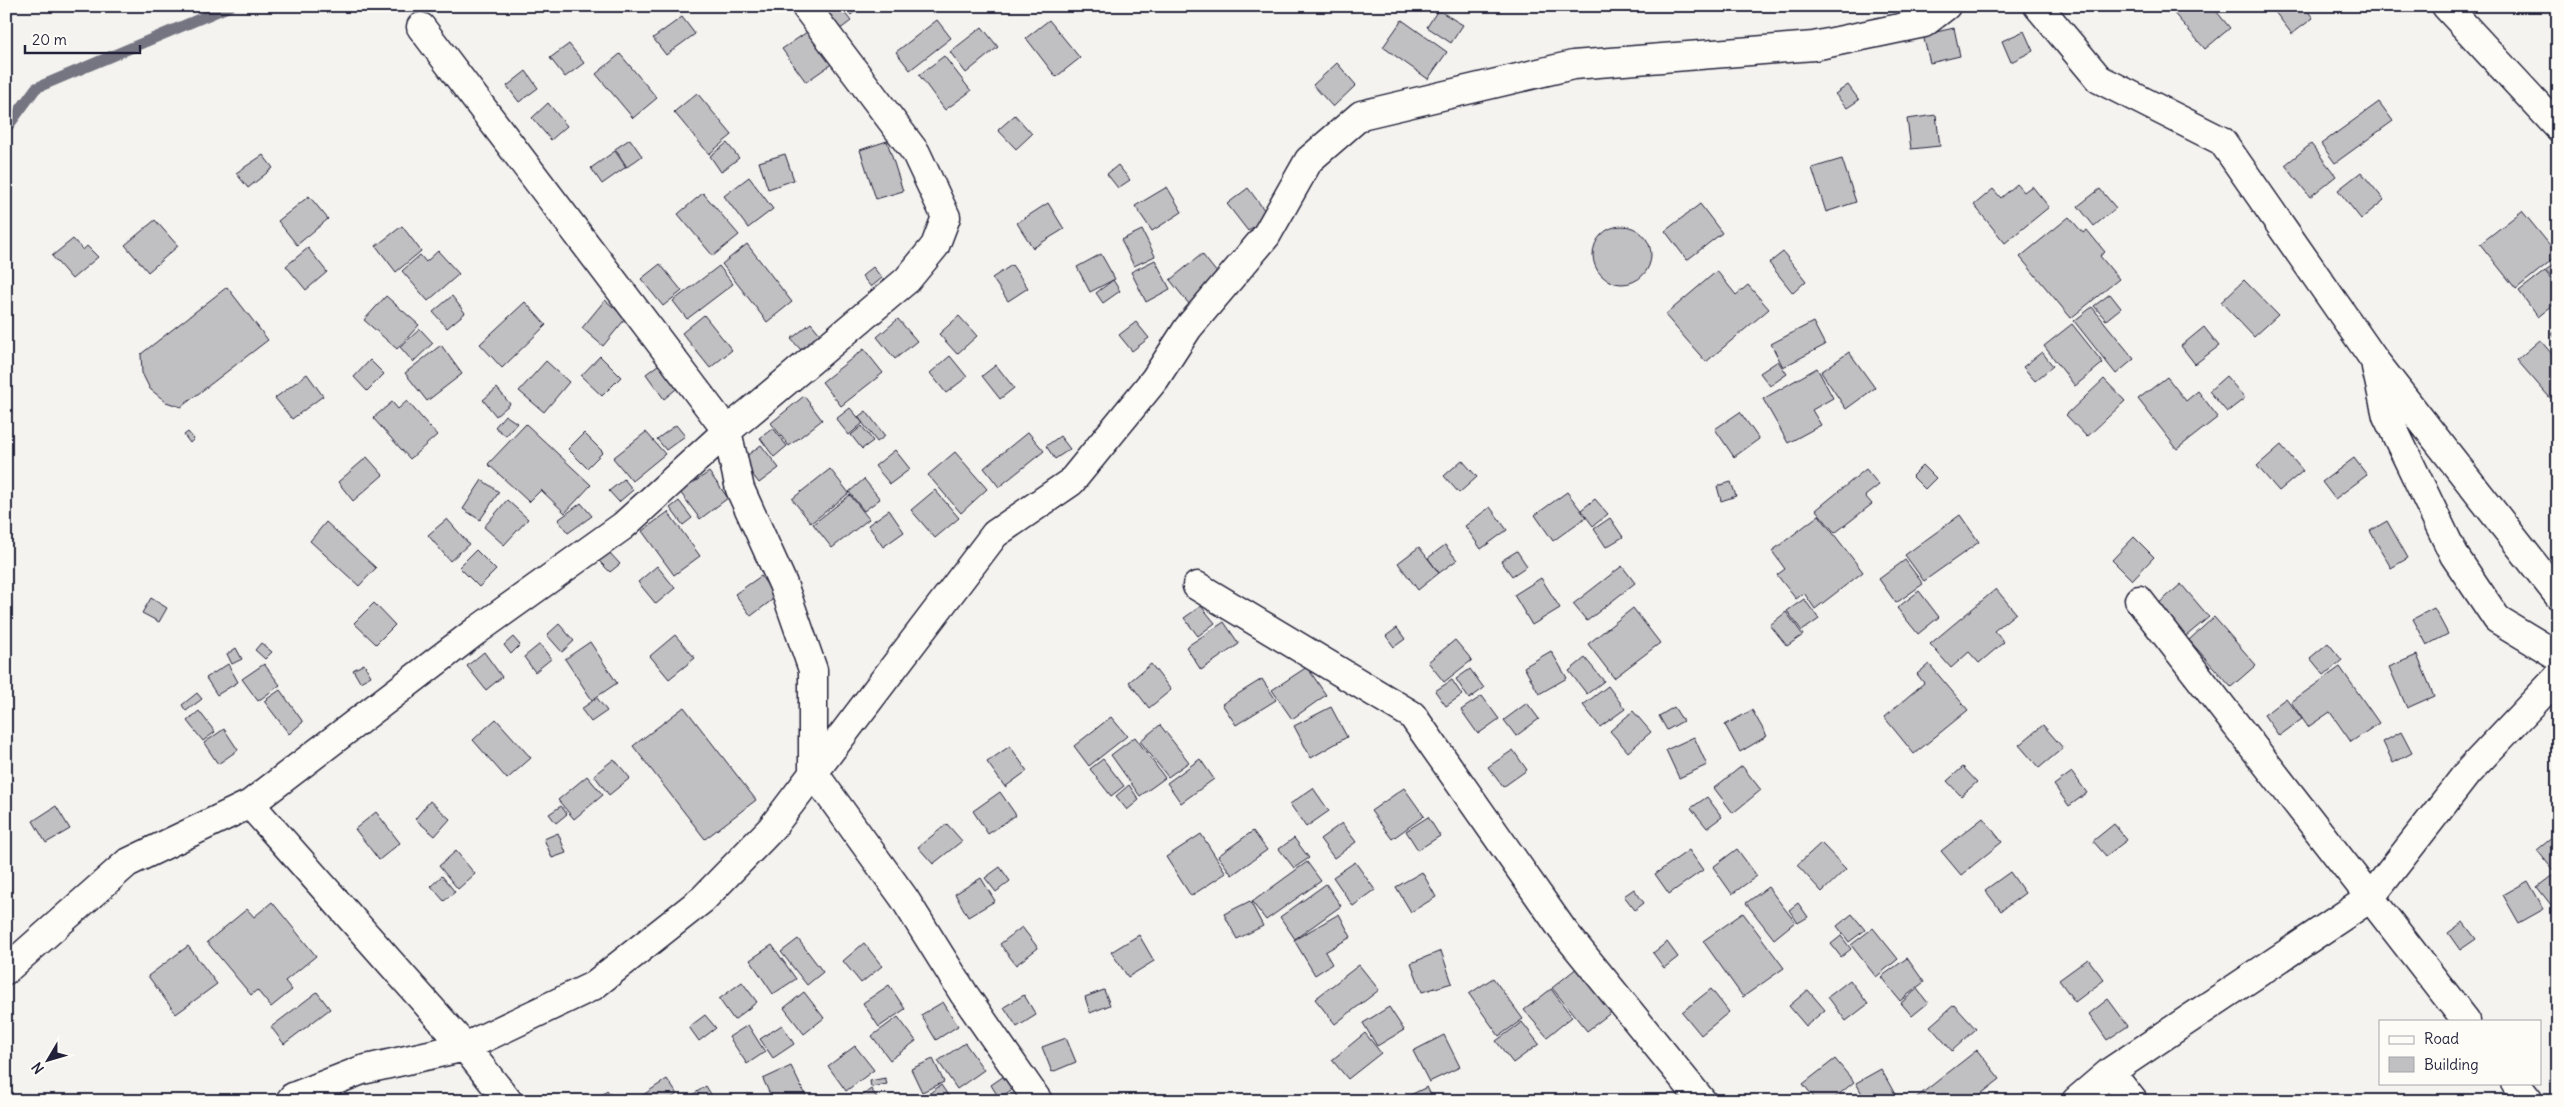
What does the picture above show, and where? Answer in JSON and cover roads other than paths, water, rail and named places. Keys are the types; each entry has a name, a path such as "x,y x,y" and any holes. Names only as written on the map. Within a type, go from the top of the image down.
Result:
{"street":[{"path":"290,1101 293,1097 362,1070 465,1047 593,986 703,898 771,829 995,534 1071,482 1155,379 1188,328 1266,236 1308,160 1361,114 1573,65 1814,46 1924,23 1946,6"},
{"path":"2038,6 2099,79 2222,141 2375,361 2558,595"},
{"path":"2446,6 2558,127"},
{"path":"6,970 127,862 250,804 476,631 623,526 727,431 907,280 935,246 946,217 916,153 806,7"},
{"path":"421,26 727,431 740,489 783,584 813,670 813,772 904,898 964,994 1038,1101"},
{"path":"2375,361 2387,416 2454,555 2497,619 2558,656"},
{"path":"1197,586 1412,715 1562,929 1702,1101"},
{"path":"2139,600 2465,1020"},
{"path":"2076,1101 2110,1072 2370,898 2468,772 2558,677"},
{"path":"250,804 465,1047 508,1101"},
{"path":"2110,1072 2133,1101"},
{"path":"2516,1084 2529,1101"}],"waterway":[{"path":"6,129 36,88 230,6"}]}
